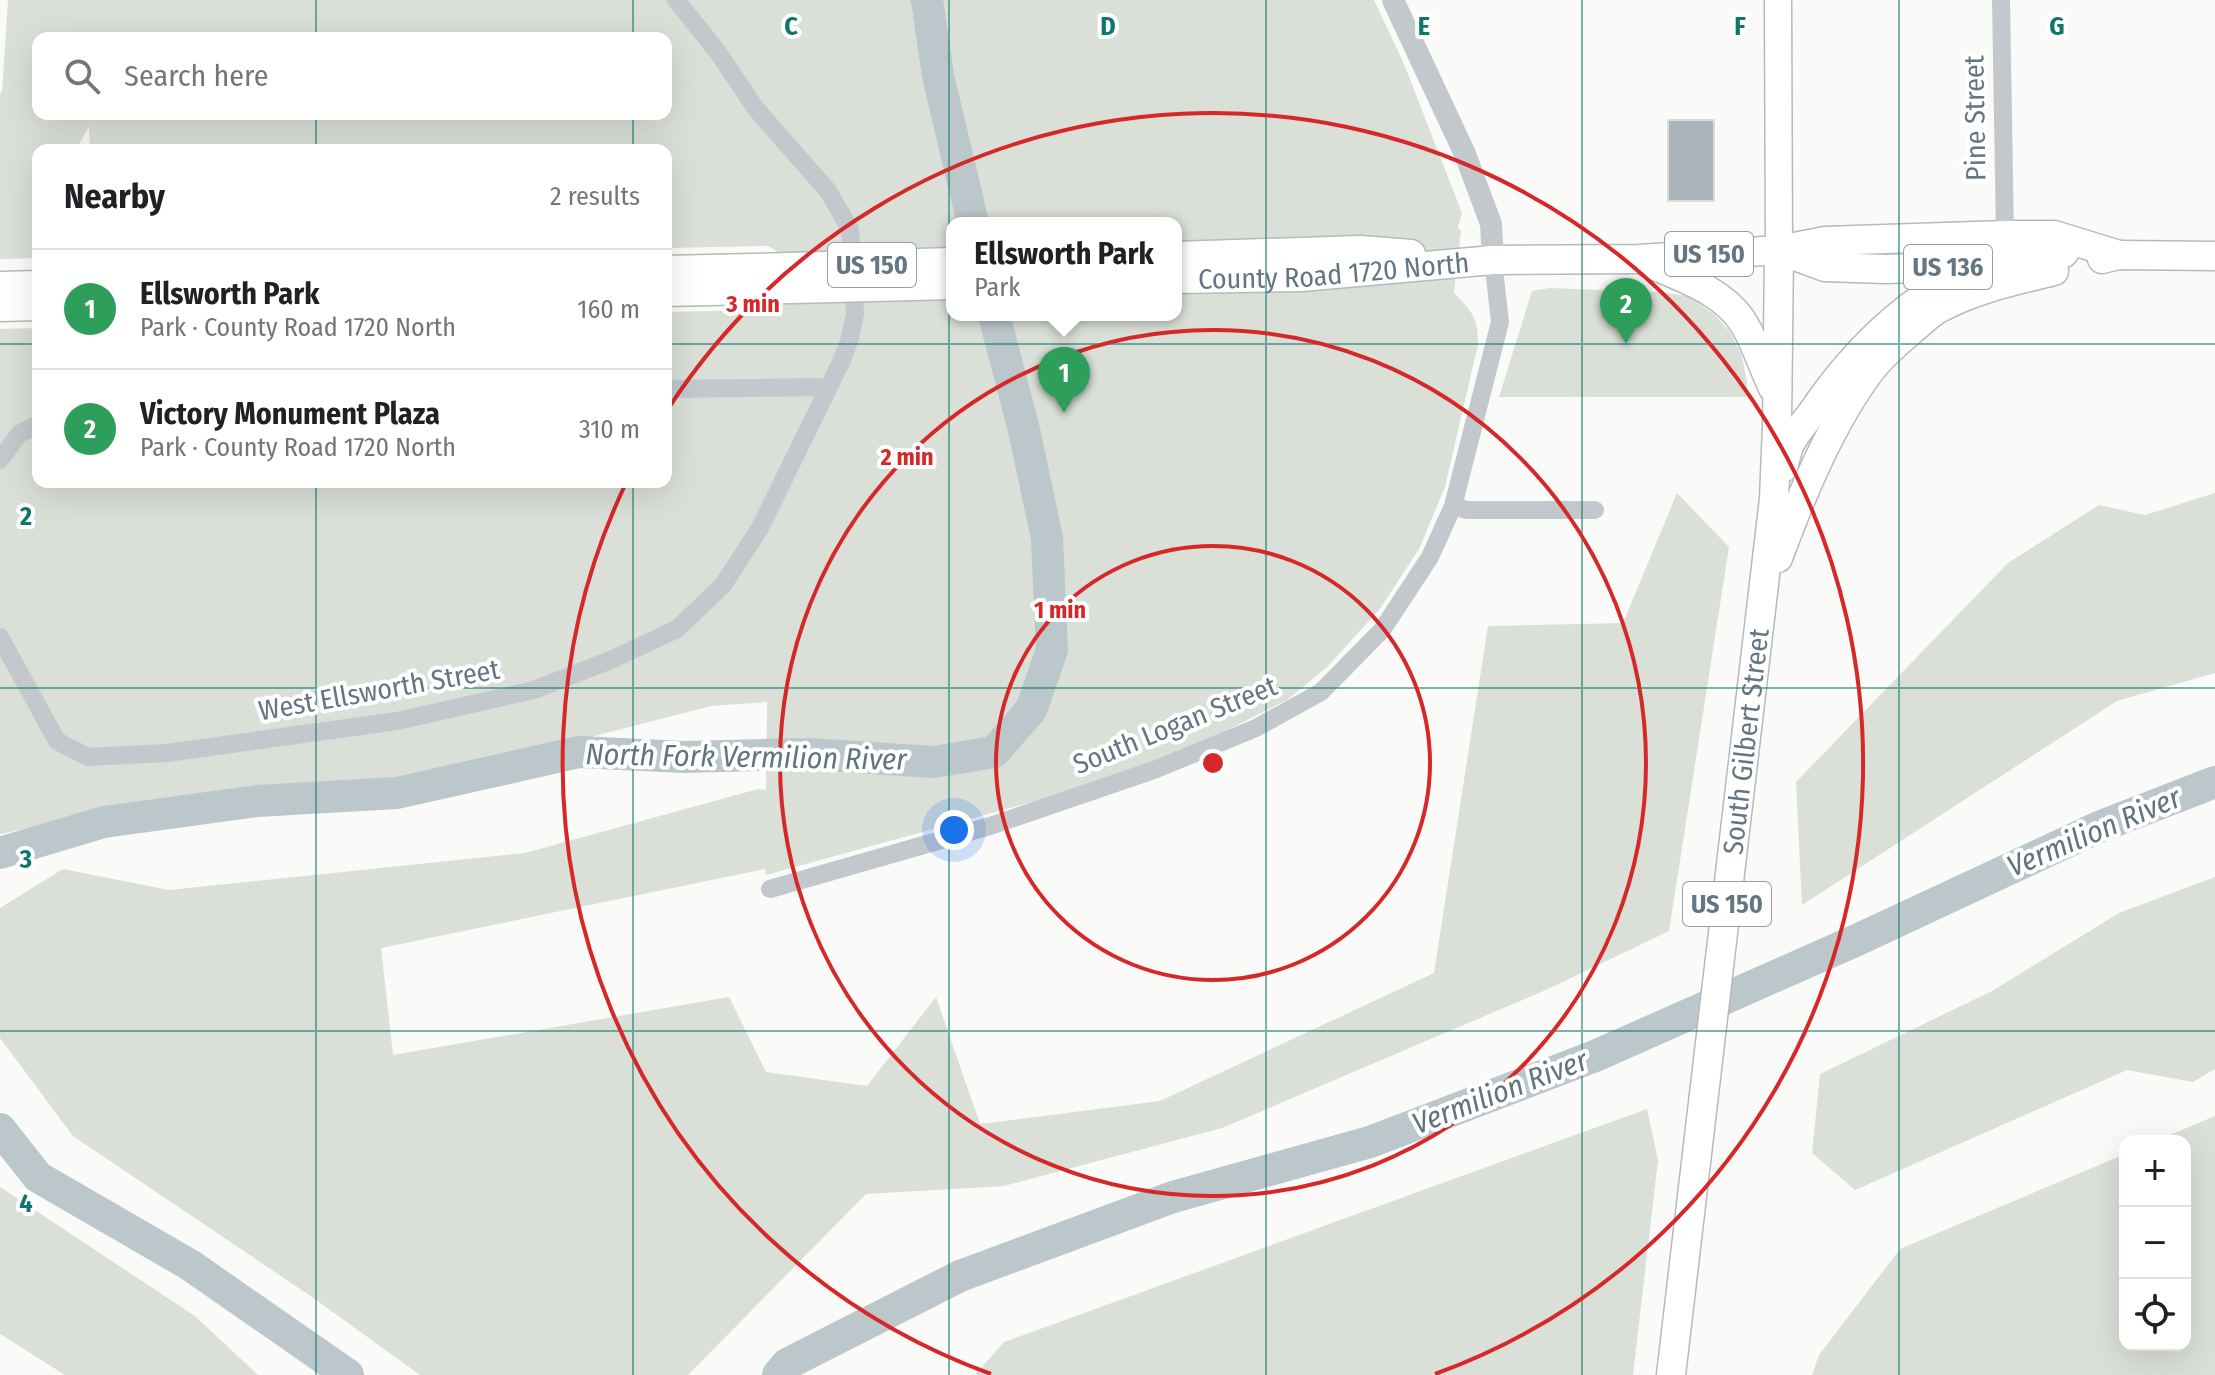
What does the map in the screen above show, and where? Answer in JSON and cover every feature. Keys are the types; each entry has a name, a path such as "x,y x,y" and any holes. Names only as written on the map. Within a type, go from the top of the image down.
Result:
{"main road":[{"path":"1778,0 1779,250"},
{"name":"US 136","path":"1779,250 1825,241 2054,235 2119,255"},
{"name":"County Road 1720 North","path":"1182,257 1301,277 1493,260 1639,259 1779,250"},
{"name":"US 136","path":"1779,250 1825,267 1886,269 2020,264 2054,271 2119,255 2215,256"},
{"name":"South Gilbert Street","path":"1671,1375 1764,597 1786,500 1777,398 1779,250"},
{"path":"1786,500 1790,443 1863,348 1900,313 1945,283 2008,257 2052,252 2119,255"},
{"path":"1639,259 1700,287 1729,305 1744,323 1777,398"},
{"name":"US 150","path":"672,291 946,263"},
{"name":"County Road 1720 North","path":"1182,278 1229,266"},
{"name":"US 150","path":"672,270 946,285"},
{"path":"1786,500 1871,370 1902,339 1936,310 1981,289 2054,271"},
{"path":"0,286 32,285"},
{"path":"0,307 32,306"}],"street":[{"name":"West Ellsworth Street","path":"0,637 57,741 88,757 167,753 397,721 534,690 613,659 677,629 723,585 760,528 850,338 855,314 850,229 828,191 756,109 717,51 676,0"},
{"path":"1393,0 1465,154 1491,224 1493,260"},
{"name":"Pine Street","path":"2001,0 2005,235"},
{"name":"South Logan Street","path":"770,889 990,826 1154,770 1256,728 1321,692 1382,630 1430,557 1453,506 1500,322 1493,260"},
{"path":"672,389 828,387"},
{"path":"0,460 19,434 32,427"},
{"path":"1453,506 1467,510 1595,510"}],"shaded area":[{"path":"8,0 1374,0 1404,64 1462,213 1458,227 1461,231 1454,293 1473,316 1478,344 1445,487 1419,549 1379,610 1327,667 1287,700 1188,750 1046,798 766,875 765,869 381,948 393,1055 729,997 766,1072 867,1086 936,997 980,1124 1160,1101 1434,973 1488,626 1623,623 1677,493 1729,547 1669,931 1548,989 1222,1128 1004,1186 866,1194 688,1375 420,1375 312,1297 73,1136 0,1038 0,908 63,869 169,890 525,853 758,789 766,790 767,702 711,706 579,740 406,777 178,798 0,834 0,329 32,328 32,488 672,488 672,312 759,310 793,303 791,253 778,252 768,246 672,248 672,144 90,144 89,126 79,144 32,144 32,258 0,259 0,93"},
{"path":"1549,288 1688,296 1714,314 1730,332 1742,356 1747,397 1499,397 1532,291"},
{"path":"2215,493 2215,673 2117,701 1802,905 1796,782 2008,563 2099,505 2145,515"},
{"path":"2215,877 2215,1069 2193,1082 2127,1070 1855,1190 1812,1153 1820,1074 1992,991 2119,913"},
{"path":"1647,1109 1658,1160 1633,1375 975,1375 1004,1342"},
{"path":"2215,1116 2215,1375 1812,1375 1819,1355 1900,1249 2119,1157 2119,1351 2191,1351 2191,1135 2170,1135"},
{"path":"0,1187 195,1316 258,1375 65,1375 0,1334"}],"building":[{"path":"1668,120 1714,120 1714,201 1668,201"}],"waterway":[{"name":"North Fork Vermilion River","path":"927,0 938,76 972,217"},
{"name":"North Fork Vermilion River","path":"0,853 104,822 257,801 397,793 579,752 684,757 808,754 933,762 994,752 1031,710 1052,650 1047,538 1024,430 996,321"},
{"name":"Vermilion River","path":"778,1375 787,1364 960,1276 1173,1197 1370,1142 1595,1056 1857,940 2099,827 2215,782"},
{"name":"North Fork Vermilion River","path":"0,1129 38,1177 190,1265 348,1375"}],"place":[{"name":"Victory Monument Plaza","path":"1626,344"},
{"name":"Ellsworth Park","path":"1064,413"}]}
